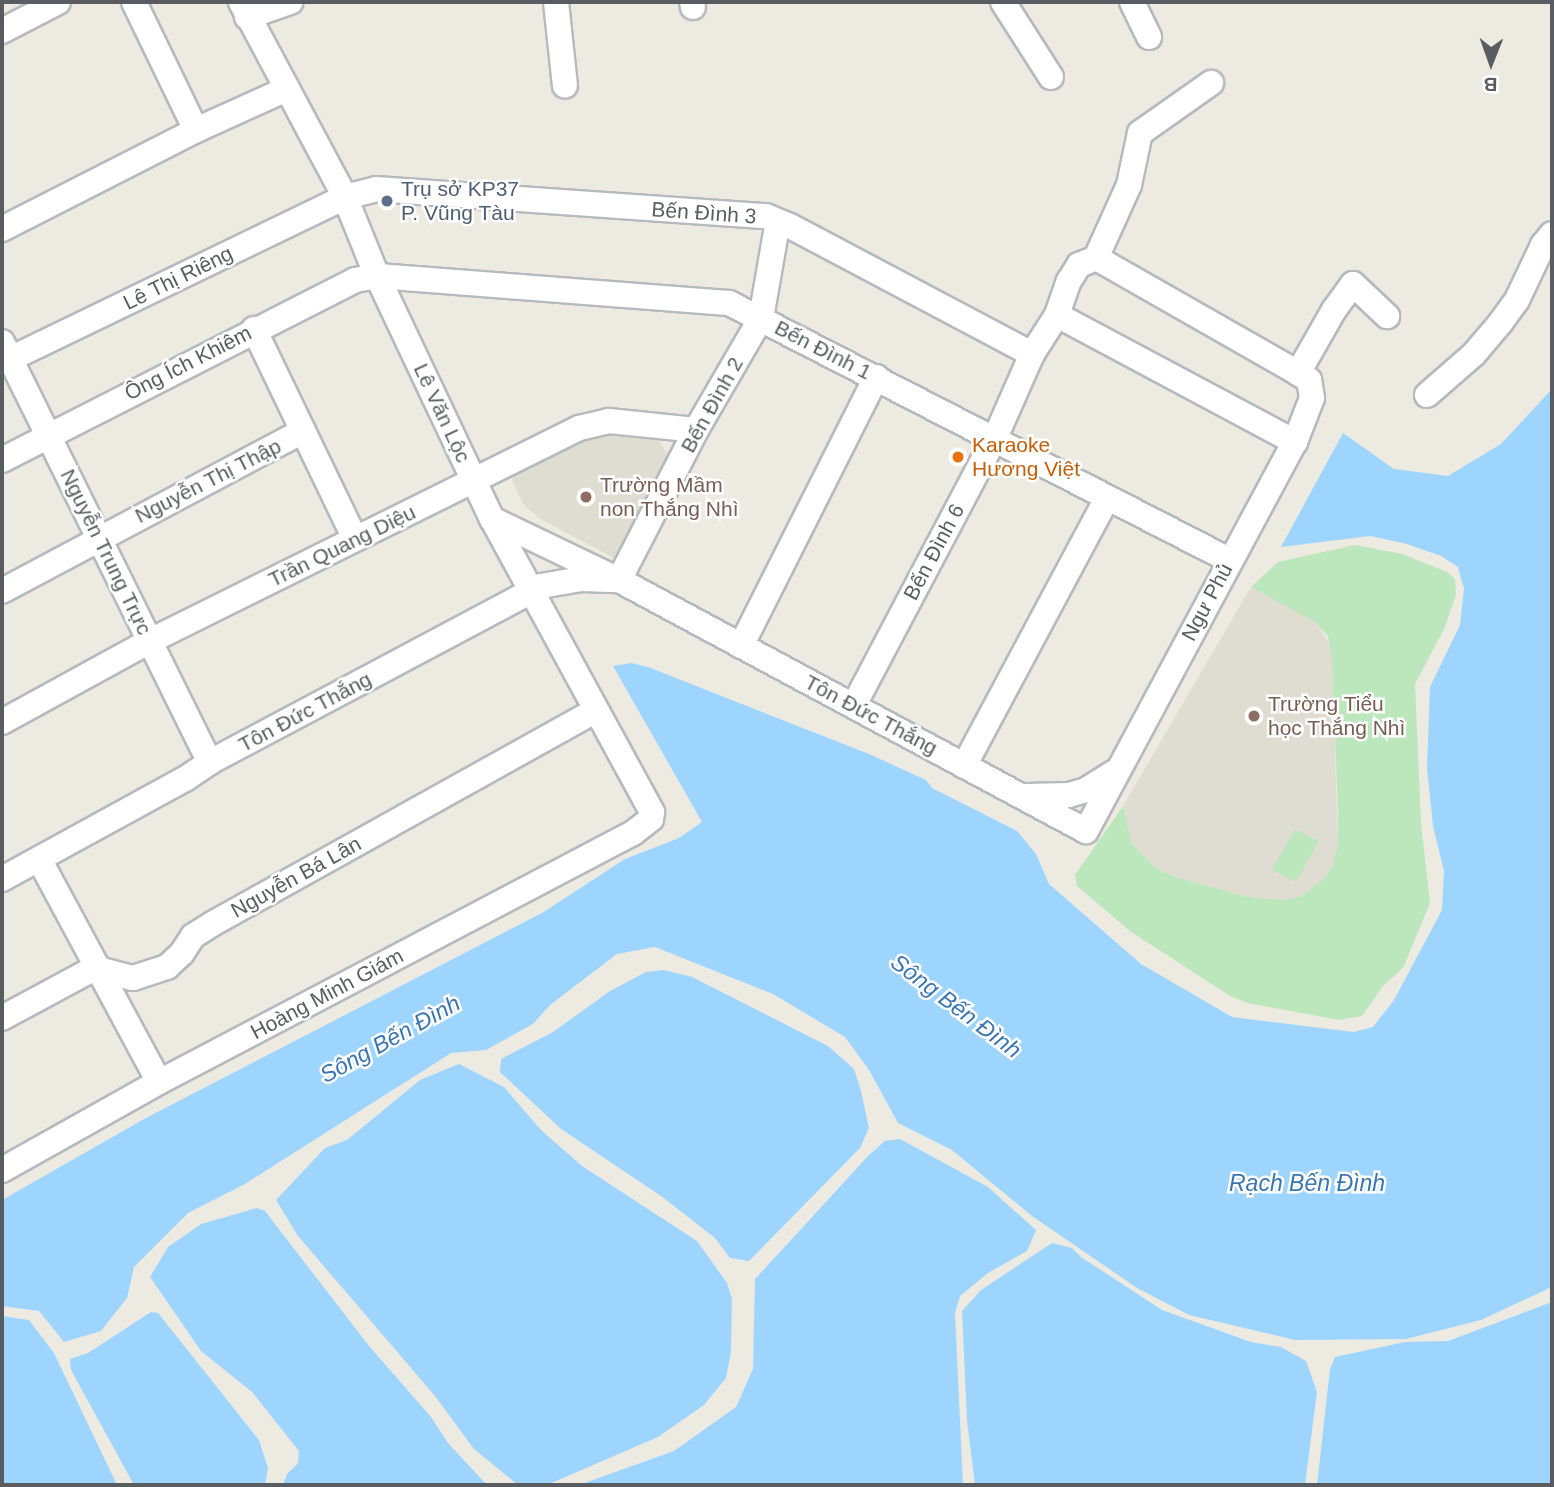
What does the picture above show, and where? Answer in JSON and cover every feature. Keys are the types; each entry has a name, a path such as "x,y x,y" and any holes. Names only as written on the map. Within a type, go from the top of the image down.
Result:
{"street":[{"path":"2,31 58,2"},
{"path":"134,2 196,131"},
{"path":"244,9 290,2"},
{"path":"556,2 565,86"},
{"path":"1003,2 1051,77"},
{"path":"1132,2 1149,37"},
{"name":"Lê Văn Lộc","path":"244,9 345,197 377,276 492,519 594,711 652,811 652,819"},
{"path":"1211,83 1140,133 1129,185 1096,258 1298,373 1334,310 1353,284 1387,316"},
{"path":"2,229 196,131 288,89"},
{"name":"Bến Đình 3","path":"345,197 376,189 631,208 754,213 778,221 1032,354"},
{"name":"Lê Thị Riêng","path":"6,351 345,197"},
{"name":"Bến Đình 2","path":"619,580 696,430 761,318 778,221"},
{"path":"1427,395 1474,354 1501,322 1517,300 1532,267 1552,234"},
{"name":"Bến Đình 6","path":"854,705 995,438 1032,354 1057,315 1079,265 1096,258"},
{"name":"Bến Đình 1","path":"377,276 729,303 1229,560"},
{"name":"Ông Ích Khiêm","path":"2,460 355,279 377,276"},
{"path":"1057,315 1295,442"},
{"path":"254,329 355,539"},
{"name":"Nguyễn Trung Trực","path":"6,351 210,762"},
{"name":"Ngư Phủ","path":"1086,831 1229,560 1295,442 1312,398 1309,380 1298,373"},
{"path":"741,646 876,377"},
{"name":"Trần Quang Diệu","path":"2,722 150,642 579,428 599,422 696,430"},
{"name":"Nguyễn Thị Thập","path":"2,591 99,537 303,431"},
{"path":"964,766 1107,498"},
{"name":"Tôn Đức Thắng","path":"492,519 619,580 1086,831"},
{"name":"Tôn Đức Thắng","path":"2,879 185,779 210,762 541,586 581,579 619,580"},
{"name":"Nguyễn Bá Lân","path":"95,968 134,978 167,967 193,936 212,924 594,711"},
{"path":"1018,794 1039,798 1069,795 1086,790 1119,769"},
{"name":"Hoàng Minh Giám","path":"2,1170 159,1082 633,833 652,819"},
{"path":"39,859 95,968 159,1082"},
{"path":"2,1018 95,968"}],"shaded area":[{"name":"Trường Mầm non Thắng Nhì","path":"595,432 659,441 671,460 619,561 539,518 524,505 512,480 517,470"},
{"name":"Trường Tiểu học Thắng Nhì","path":"1251,587 1316,622 1329,643 1332,661 1338,845 1333,864 1325,878 1301,896 1286,900 1248,897 1178,878 1157,869 1132,844 1123,806"}],"green space":[{"path":"1355,545 1402,554 1447,572 1455,579 1456,595 1444,629 1415,684 1421,823 1430,903 1403,968 1383,986 1362,1016 1339,1020 1248,1003 1230,996 1130,931 1077,886 1075,875 1123,806 1132,844 1157,869 1178,878 1248,897 1286,900 1301,896 1325,878 1333,864 1338,845 1332,661 1328,636 1315,622 1251,587 1278,562"},
{"path":"1295,829 1319,841 1296,882 1272,870"}],"water":[{"name":"Rạch Bến Đình","path":"1552,389 1552,1287 1481,1320 1406,1339 1295,1340 1189,1315 1137,1288 1032,1216 952,1150 898,1123 869,1070 845,1037 773,994 655,947 617,954 550,1005 533,1024 486,1050 451,1053 245,1184 188,1213 134,1267 127,1298 101,1331 64,1342 39,1311 2,1306 2,1200 144,1119 542,913 625,859 679,838 702,822 613,666 631,663 648,667 869,754 926,780 932,788 1017,831 1036,854 1049,884 1141,964 1232,1017 1354,1032 1373,1027 1394,1000 1442,910 1444,871 1433,826 1427,768 1430,687 1460,625 1464,589 1458,567 1441,556 1407,544 1370,536 1281,547 1343,433 1394,469 1448,476 1501,444"},
{"path":"664,970 692,977 828,1046 854,1069 861,1091 869,1128 860,1148 749,1261 730,1258 715,1238 661,1196 561,1129 500,1072 501,1059 553,1032 610,991 646,972"},
{"path":"459,1064 504,1087 541,1130 582,1166 697,1241 727,1283 732,1299 731,1352 726,1378 704,1405 658,1437 547,1485 518,1485 474,1449 435,1396 298,1236 276,1200 325,1148 347,1140 420,1080"},
{"path":"900,1139 988,1187 1036,1230 1027,1251 988,1273 960,1296 955,1313 963,1485 579,1485 674,1451 736,1407 753,1369 755,1279 869,1155 885,1141"},
{"path":"257,1208 265,1211 369,1346 431,1417 448,1443 487,1485 283,1485 287,1474 298,1463 299,1451 252,1392 201,1351 150,1277 168,1247 201,1224"},
{"path":"1052,1243 1072,1248 1081,1257 1162,1310 1251,1342 1281,1347 1306,1361 1317,1392 1305,1485 975,1485 967,1421 962,1311 981,1290"},
{"path":"1552,1302 1552,1485 1317,1485 1330,1369 1335,1357 1405,1342 1448,1341"},
{"path":"151,1312 158,1313 259,1440 268,1468 265,1485 134,1485 71,1370 70,1359 88,1353"},
{"path":"2,1316 29,1320 54,1353 117,1485 2,1485"}],"place":[{"name":"Trụ sở KP37 P. Vũng Tàu","path":"387,201"},
{"name":"Karaoke Hương Việt","path":"958,457"},
{"name":"Trường Mầm non Thắng Nhì","path":"586,497"},
{"name":"Trường Tiểu học Thắng Nhì","path":"1254,716"}],"water label":[{"name":"Sông Bến Đình","path":"956,1006"},
{"name":"Sông Bến Đình","path":"390,1039"}]}
